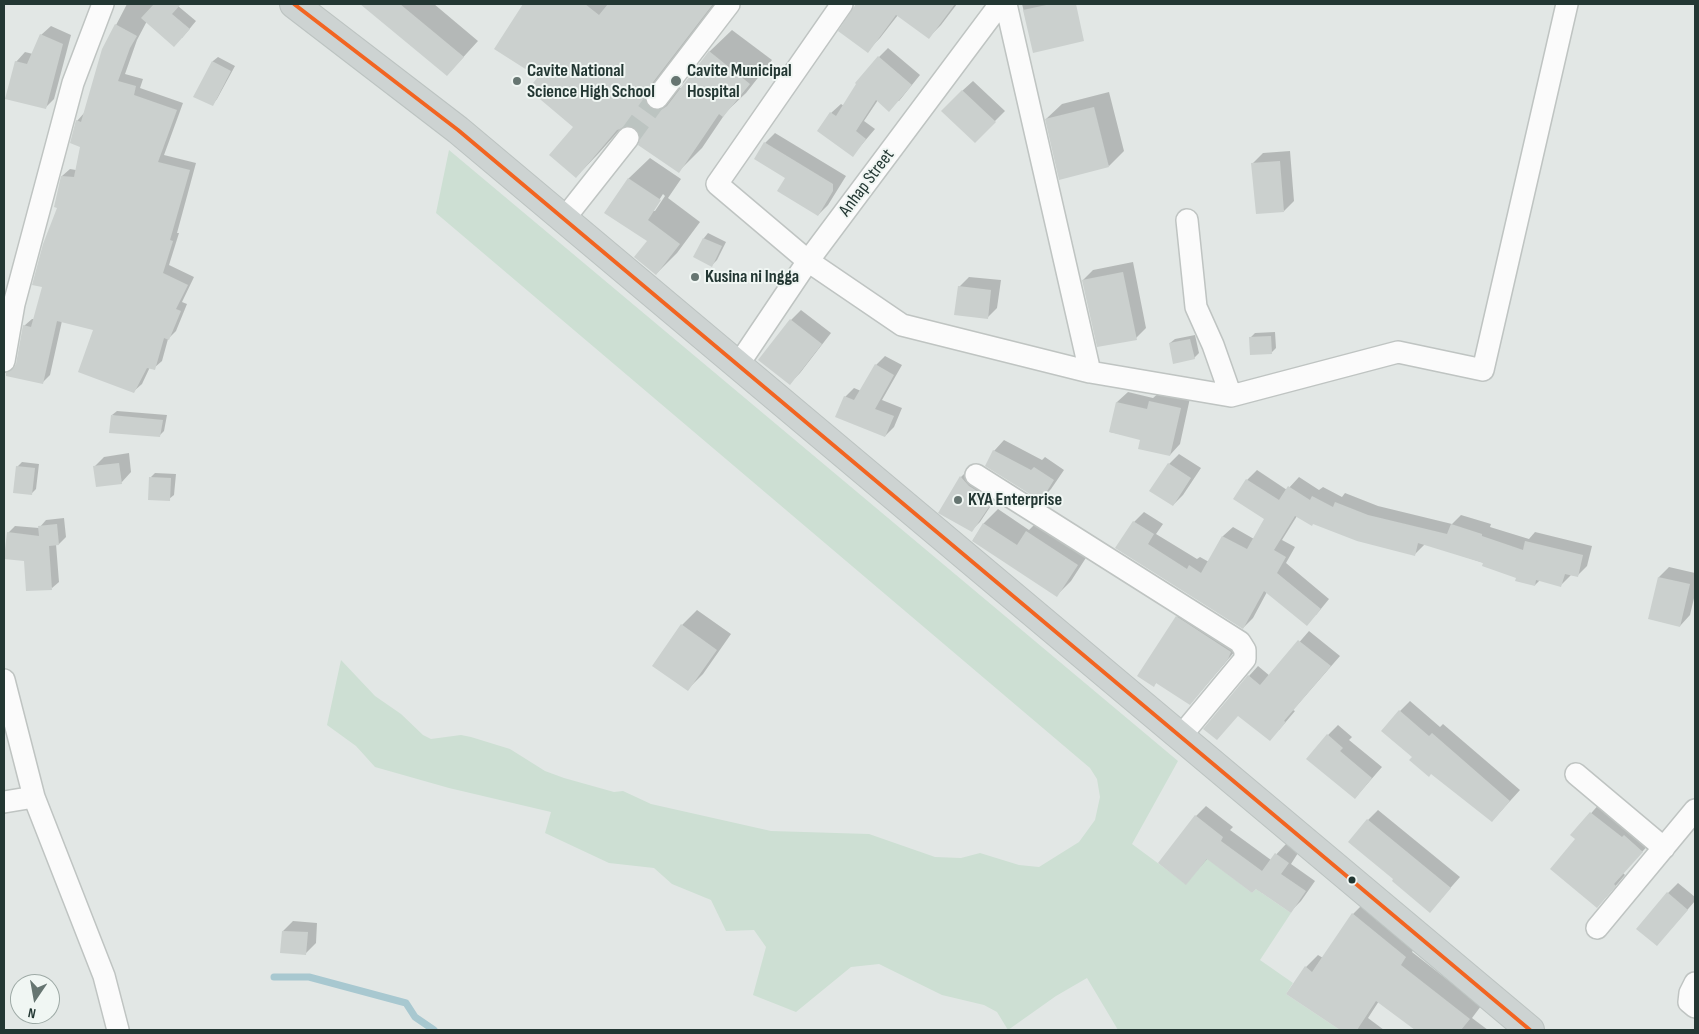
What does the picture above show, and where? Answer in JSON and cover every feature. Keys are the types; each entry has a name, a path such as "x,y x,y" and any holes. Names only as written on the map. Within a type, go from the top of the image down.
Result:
{"main road":[{"path":"294,4 458,130 1530,1030"}],"street":[{"path":"4,361 14,304 73,84 103,4"},
{"path":"657,98 729,4"},
{"path":"842,4 718,184 808,262 902,324 1090,372 1231,396 1398,352 1483,370 1567,4"},
{"name":"Anhap Street","path":"738,365 808,262 1000,4"},
{"path":"1006,4 1090,372"},
{"path":"564,219 628,138"},
{"path":"1187,220 1196,307 1231,396"},
{"path":"976,475 1240,642 1245,650 1245,659 1180,736"},
{"path":"4,680 34,797 104,976 118,1030"},
{"path":"1576,774 1664,848"},
{"path":"4,802 34,797"},
{"path":"1597,928 1695,810"},
{"path":"1695,983 1690,993 1689,1002 1695,1007"}],"green space":[{"path":"449,150 1178,761 1132,844 1186,884 1207,858 1252,893 1256,889 1291,913 1260,960 1293,983 1286,994 1340,1030 1118,1030 1087,978 1056,996 1008,1030 997,1012 984,1005 942,995 879,964 851,967 796,1012 753,995 766,947 754,930 726,931 711,900 672,884 654,868 609,863 545,833 551,812 449,788 375,767 356,746 327,725 341,660 375,696 401,714 423,735 431,739 461,735 471,737 510,749 545,771 564,778 614,792 623,791 651,804 771,831 869,834 935,857 961,858 980,853 1019,865 1039,867 1079,842 1095,820 1100,797 1097,779 1090,768 436,213"}],"building":[{"path":"154,4 181,4 172,14 190,29 174,47 141,18"},
{"path":"360,4 400,4 464,57 447,76"},
{"path":"523,4 585,4 599,15 608,4 713,4 647,90 646,103 650,108 656,110 661,110 667,106 709,51 750,84 723,117 719,114 679,173 638,145 639,133 635,128 629,126 617,130 576,178 549,155 573,127 528,89 538,77 494,49"},
{"path":"856,4 955,4 929,39 896,15 868,53 838,31"},
{"path":"1051,4 1076,4 1084,41 1033,53 1023,10"},
{"path":"115,24 137,36 130,48 118,81 136,86 134,95 177,110 158,162 190,170 170,240 173,241 163,273 188,285 176,309 181,311 169,340 164,338 155,370 147,368 134,393 78,372 93,330 57,321 43,384 6,376 6,373 13,369 16,364 23,325 31,327 42,287 32,285 43,244 57,208 54,207 61,176 74,177 80,147 70,143 76,120 81,122 102,49"},
{"path":"40,34 63,44 46,109 5,99 15,61 27,64"},
{"path":"878,56 912,85 889,112 876,100 856,131 866,139 853,157 817,131 830,112 836,116 855,83"},
{"path":"212,61 231,71 213,106 193,97"},
{"path":"962,90 996,122 975,143 941,111"},
{"path":"1094,107 1109,167 1059,180 1045,119"},
{"path":"764,142 833,184 833,191 818,216 777,191 785,178 754,159"},
{"path":"1280,161 1284,212 1256,214 1251,163"},
{"path":"628,178 661,200 648,220 680,244 656,275 634,257 647,241 604,213"},
{"path":"703,238 722,246 712,267 693,257"},
{"path":"1123,272 1137,340 1097,347 1082,280"},
{"path":"958,286 991,290 988,319 954,315"},
{"path":"790,319 822,344 790,385 758,360"},
{"path":"1271,336 1272,354 1250,355 1249,337"},
{"path":"1190,339 1195,359 1173,364 1169,343"},
{"path":"875,364 894,375 875,409 894,416 885,437 835,417 844,396 854,400"},
{"path":"1149,401 1181,408 1170,456 1138,449 1140,440 1109,432 1116,402 1147,409"},
{"path":"111,415 163,420 160,437 109,433"},
{"path":"993,450 1031,470 1034,467 1054,480 1041,501 985,466"},
{"path":"119,463 122,484 96,487 93,466"},
{"path":"1168,463 1191,478 1173,506 1149,491"},
{"path":"16,466 35,468 32,495 13,493"},
{"path":"960,476 969,486 993,501 972,532 938,513"},
{"path":"149,477 171,478 170,501 148,500"},
{"path":"1246,479 1279,500 1288,486 1310,500 1312,496 1333,507 1335,502 1368,515 1447,534 1451,524 1523,550 1525,541 1583,555 1578,577 1565,574 1561,587 1536,580 1535,586 1515,581 1516,578 1482,566 1483,563 1418,543 1415,556 1357,541 1313,524 1312,526 1295,516 1274,550 1286,557 1277,573 1321,609 1307,626 1264,591 1243,629 1115,548 1133,521 1154,534 1148,544 1187,569 1189,565 1201,573 1222,536 1247,549 1264,519 1233,499"},
{"path":"983,523 1017,545 1026,531 1078,565 1057,597 972,541"},
{"path":"57,524 59,545 49,546 52,590 26,591 24,561 4,559 7,532 39,536 38,526"},
{"path":"1658,577 1690,584 1680,627 1648,619"},
{"path":"1176,616 1231,652 1228,659 1190,705 1156,683 1154,687 1137,676"},
{"path":"681,624 717,650 688,691 652,666"},
{"path":"1298,640 1331,666 1284,721 1286,722 1270,741 1238,716 1217,740 1203,729 1248,675 1260,685"},
{"path":"1399,710 1429,736 1432,733 1510,801 1492,822 1431,774 1429,777 1409,760 1412,757 1381,731"},
{"path":"1327,734 1343,748 1340,751 1372,778 1355,799 1306,759"},
{"path":"1590,812 1622,837 1624,835 1643,852 1614,884 1616,886 1597,908 1550,869 1575,839 1570,835"},
{"path":"1195,815 1223,837 1221,841 1262,871 1275,853 1289,863 1281,874 1306,891 1291,913 1256,889 1252,893 1207,859 1186,885 1158,863"},
{"path":"1367,819 1451,888 1430,913 1348,842"},
{"path":"1667,892 1688,910 1657,946 1636,929"},
{"path":"1352,913 1406,957 1401,965 1470,1019 1461,1030 1415,1030 1376,1001 1357,1030 1340,1030 1286,994 1305,966 1312,972"},
{"path":"282,931 308,932 306,955 280,953"}],"waterway":[{"path":"274,977 309,977 406,1003 415,1017 434,1030"}],"tunnel":[{"path":"628,138 657,98"}],"transit line":[{"path":"294,4 458,130 1530,1030"}],"place":[{"name":"Cavite National Science High School","path":"517,81"},
{"name":"Cavite Municipal Hospital","path":"676,81"},
{"name":"Kusina ni Ingga","path":"695,277"},
{"name":"KYA Enterprise","path":"958,500"}]}
